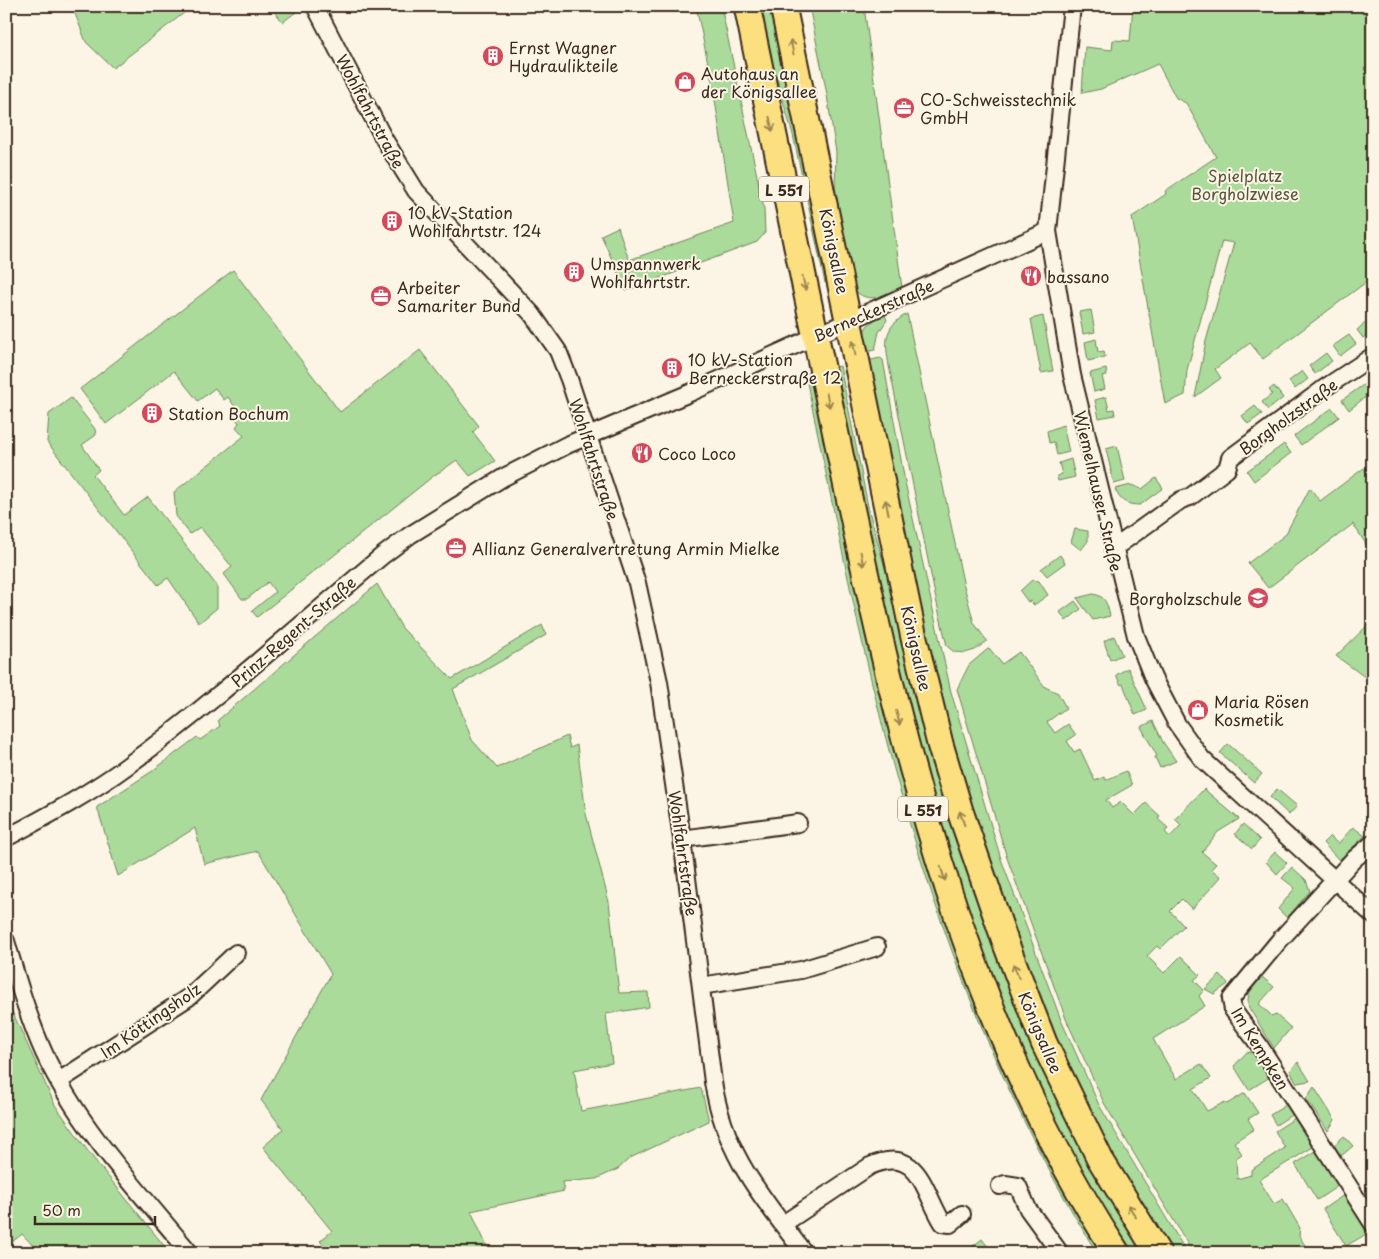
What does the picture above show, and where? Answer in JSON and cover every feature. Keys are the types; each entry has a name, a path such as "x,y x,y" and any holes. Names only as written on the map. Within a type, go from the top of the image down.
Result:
{"main road":[{"name":"L 551","path":"747,6 887,674 914,780 944,877 986,993 1024,1085 1062,1162 1116,1253"},
{"name":"Königsallee","path":"783,6 914,638 940,744 960,810 1006,944 1044,1043 1100,1159 1158,1253"}],"street":[{"name":"Wohlfahrtstraße","path":"315,6 384,140 416,191 532,314 558,351 637,583 645,617 665,718 713,1082 723,1127 738,1162 804,1253"},
{"name":"Wiemelhauser Straße","path":"1072,6 1061,126 1048,230 1072,375 1128,611 1153,678 1188,743 1202,759 1373,915"},
{"name":"Berneckerstraße","path":"588,436 815,336 1048,230"},
{"name":"Borgholzstraße","path":"1113,549 1228,469 1230,458 1326,387 1373,356"},
{"name":"Prinz-Regent-Straße","path":"6,838 72,802 118,772 191,718 352,581 410,535 504,477 588,436"},
{"path":"682,839 798,823"},
{"name":"Im Kempken","path":"1373,843 1334,881 1279,941 1231,999 1233,1010 1259,1045 1373,1224"},
{"path":"6,941 34,1026 59,1081 105,1152 190,1253"},
{"path":"701,986 801,970 877,947"},
{"name":"Im Köttingsholz","path":"59,1081 189,997 236,953"},
{"path":"783,1224 870,1166 884,1160 898,1160 910,1166 919,1174 943,1223 950,1224 962,1214"},
{"path":"1000,1186 1005,1184 1018,1186 1028,1209 1060,1253"}],"green space":[{"path":"77,6 193,6 113,68 86,42 74,11"},
{"path":"270,6 292,6 296,12 283,22"},
{"path":"696,6 721,6 764,209 765,233 757,242 626,291 601,235 618,227 629,260 734,223 713,87"},
{"path":"759,6 775,6 832,281 825,283 793,135 766,42"},
{"path":"809,6 864,6 902,288 876,297 864,297 853,288 835,190 836,152 826,89"},
{"name":"Spielplatz Borgholzwiese","path":"1133,6 1373,6 1373,277 1263,359 1250,343 1215,369 1221,378 1195,397 1206,341 1234,243 1222,241 1187,370 1185,395 1165,404 1132,217 1166,194 1165,191 1216,157 1186,103 1176,98 1158,64 1101,89 1082,93 1085,47 1112,50 1113,40 1130,41"},
{"path":"233,270 340,412 420,350 479,426 473,432 495,461 470,476 457,460 432,477 257,617 252,611 275,592 268,582 247,599 242,599 224,574 232,567 200,527 190,534 176,516 174,492 244,436 236,427 239,423 234,416 238,411 228,397 224,400 215,388 198,401 174,371 106,424 80,389"},
{"path":"1091,310 1095,332 1083,334 1079,312"},
{"path":"907,314 963,582 974,623 987,641 975,650 965,653 954,652 947,646 889,366 887,342 890,330 899,319"},
{"path":"885,315 887,320 879,332 875,350 865,352 864,333 868,325"},
{"path":"1043,316 1053,371 1041,373 1031,319"},
{"path":"1373,316 1373,331 1363,338 1357,330"},
{"path":"1349,335 1356,344 1340,356 1333,346"},
{"path":"1096,339 1098,352 1104,351 1105,357 1088,361 1085,342"},
{"path":"1326,353 1332,361 1315,374 1309,366"},
{"path":"880,358 883,360 905,482 951,692 1001,859 1061,1020 1099,1105 1187,1253 1169,1253 1108,1154 1052,1039 949,740 867,361"},
{"path":"840,366 869,511 969,866 1147,1253 1128,1253 1079,1173 1002,1007 923,778 833,368"},
{"path":"1106,369 1107,375 1102,376 1105,389 1094,392 1090,373"},
{"path":"1302,371 1308,379 1295,389 1289,381"},
{"path":"811,372 889,731 905,783 1106,1253 1097,1253 1057,1185 1021,1115 988,1042 931,892 886,738 859,626 805,374"},
{"path":"1373,378 1373,391 1349,410 1342,400"},
{"path":"1274,386 1283,398 1268,410 1262,402 1272,394 1269,390"},
{"path":"1106,397 1109,410 1114,409 1115,415 1099,418 1095,400"},
{"path":"71,398 95,429 96,435 82,445 99,470 93,475 124,515 148,497 217,586 217,608 199,623 168,578 158,585 47,442 49,414"},
{"path":"1255,406 1262,414 1248,424 1242,416"},
{"path":"1332,408 1339,417 1301,445 1294,436"},
{"path":"1063,425 1069,452 1057,455 1054,442 1049,443 1047,431"},
{"path":"1284,444 1291,453 1254,481 1247,471"},
{"path":"1117,446 1125,481 1114,484 1106,449"},
{"path":"1071,459 1075,477 1058,481 1057,476 1062,474 1059,463"},
{"path":"1364,468 1370,477 1373,475 1373,555 1353,524 1268,588 1248,563 1285,535 1310,488 1320,501"},
{"path":"1156,478 1163,488 1140,505 1124,502 1115,489 1131,485 1142,489"},
{"path":"1075,529 1088,531 1088,541 1081,550 1071,542"},
{"path":"1060,555 1065,563 1047,576 1041,569"},
{"path":"1032,580 1039,581 1048,595 1034,605 1030,601 1028,602 1020,591"},
{"path":"377,584 402,628 452,679 542,625 546,635 453,689 472,740 497,768 567,736 570,748 577,745 586,814 609,902 619,993 648,992 649,1007 606,1014 612,1063 574,1070 581,1111 701,1088 709,1121 630,1158 618,1169 596,1179 562,1182 564,1191 471,1211 490,1253 330,1253 320,1241 332,1231 263,1147 283,1129 261,1100 331,974 258,851 204,864 195,828 118,876 97,807 151,772 197,737 200,740 220,726 218,720"},
{"path":"1093,594 1101,597 1107,604 1110,616 1093,620 1077,598"},
{"path":"1075,601 1081,609 1066,621 1060,612"},
{"path":"1373,620 1373,683 1336,656"},
{"path":"1114,636 1122,655 1110,660 1104,641"},
{"path":"989,648 1002,664 1019,652 1045,687 1058,693 1066,708 1047,722 1055,733 1068,724 1076,735 1067,741 1074,752 1080,749 1095,781 1104,777 1106,780 1126,771 1132,785 1106,800 1112,808 1121,802 1134,815 1146,803 1160,816 1158,819 1168,828 1165,832 1170,837 1181,825 1175,819 1204,789 1239,819 1218,832 1202,852 1216,864 1211,869 1221,877 1192,909 1182,899 1170,911 1184,926 1160,949 1157,946 1147,956 1164,973 1181,956 1200,975 1194,980 1204,990 1199,996 1205,1006 1153,1039 1176,1079 1201,1064 1211,1078 1193,1089 1207,1111 1225,1102 1227,1104 1245,1093 1258,1113 1248,1119 1254,1129 1234,1142 1242,1154 1236,1158 1237,1179 1251,1175 1251,1170 1285,1148 1275,1131 1295,1118 1313,1147 1259,1180 1274,1204 1283,1199 1300,1228 1299,1236 1310,1253 1250,1253 1248,1251 1246,1253 1193,1253 1104,1103 1066,1019 1007,858 957,689 969,665"},
{"path":"1128,668 1147,710 1135,715 1123,684 1121,685 1116,675"},
{"path":"1153,721 1163,742 1176,761 1160,768 1155,757 1157,756 1141,727"},
{"path":"1228,744 1262,774 1254,783 1220,753"},
{"path":"1277,789 1297,806 1289,815 1270,797"},
{"path":"1243,824 1260,840 1252,849 1235,834"},
{"path":"1353,827 1365,836 1339,860 1323,843 1330,836 1338,844"},
{"path":"1275,852 1287,863 1277,874 1266,862"},
{"path":"1292,867 1306,880 1310,891 1287,918 1278,909 1295,888 1282,878"},
{"path":"1220,975 1228,984 1214,994 1205,989"},
{"path":"1262,977 1274,987 1259,1004 1272,1016 1275,1014 1291,1028 1274,1048 1249,1008 1248,1003 1251,991"},
{"path":"6,998 55,1105 90,1154 170,1253 40,1253 22,1234 6,1247"},
{"path":"1247,1052 1254,1053 1270,1077 1249,1090 1234,1066"},
{"path":"1298,1062 1310,1081 1297,1083 1290,1071"},
{"path":"1314,1087 1335,1120 1328,1131 1306,1099"},
{"path":"1286,1105 1293,1114 1276,1125 1270,1115"},
{"path":"1344,1136 1353,1146 1341,1156 1334,1145"},
{"path":"1316,1151 1338,1186 1317,1200 1295,1164"},
{"path":"1344,1195 1368,1233 1346,1246 1323,1209"},
{"path":"982,1239 993,1253 964,1253"}],"place":[{"name":"Ernst Wagner Hydraulikteile","path":"493,56"},
{"name":"Autohaus an der Königsallee","path":"685,82"},
{"name":"CO-Schweisstechnik GmbH","path":"904,108"},
{"name":"10 kV-Station Wohlfahrtstr. 124","path":"392,221"},
{"name":"Umspannwerk Wohlfahrtstr.","path":"574,272"},
{"name":"bassano","path":"1031,276"},
{"name":"Arbeiter Samariter Bund","path":"381,296"},
{"name":"10 kV-Station Berneckerstraße 12","path":"672,368"},
{"name":"Station Bochum","path":"152,413"},
{"name":"Coco Loco","path":"642,453"},
{"name":"Allianz Generalvertretung Armin Mielke","path":"456,548"},
{"name":"Borgholzschule","path":"1258,598"},
{"name":"Maria Rösen Kosmetik","path":"1198,710"}]}
